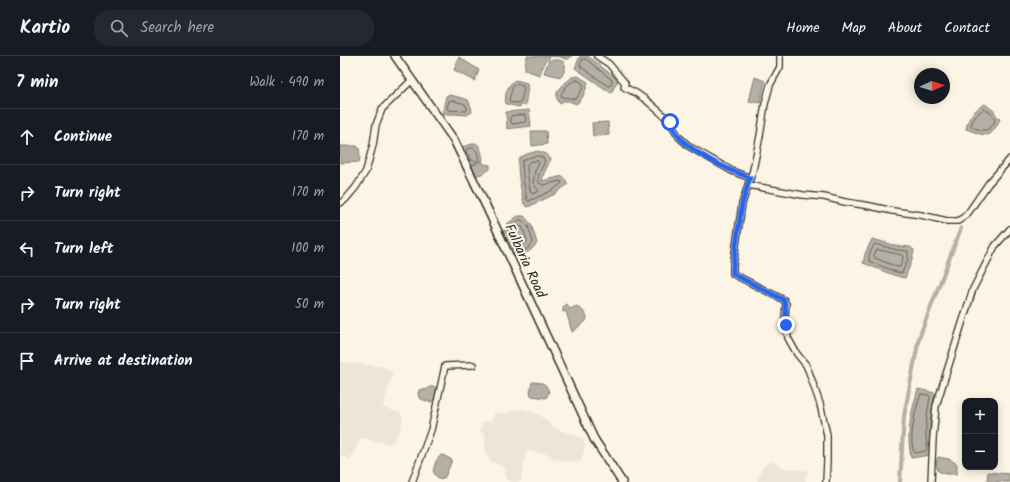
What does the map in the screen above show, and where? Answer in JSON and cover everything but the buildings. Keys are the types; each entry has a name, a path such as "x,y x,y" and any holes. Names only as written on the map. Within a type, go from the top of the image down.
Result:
{"main road":[{"name":"Fulbaria Road","path":"395,56 454,140 594,439 622,482"}],"street":[{"path":"597,56 609,64 626,83 624,87 636,93 660,112 670,122 679,137 690,147 732,171 750,178"},
{"path":"780,56 780,67 770,85 765,104 758,150 742,204 733,274 784,300 786,304 785,316 788,338 809,372 820,404 827,434 828,461 826,482"},
{"path":"340,203 345,200 356,187 366,171 373,145 376,125 382,109 412,80"},
{"path":"748,184 893,211 921,214 947,221 958,221 968,213 988,184 1010,159"},
{"path":"931,482 936,406 972,289 995,246 1010,229"},
{"path":"412,482 431,430 445,366 473,365"}],"shaded area":[{"path":"340,362 387,368 392,373 392,376 383,407 401,413 403,418 400,430 394,442 389,444 361,438 350,459 340,456"},
{"path":"520,409 539,414 554,428 581,437 585,444 581,462 553,459 551,455 526,450 521,482 506,480 505,467 490,461 485,453 485,436 480,430 483,421 491,422 495,412 503,413"},
{"path":"771,461 785,468 808,471 805,480 807,482 757,482 763,466"}],"water":[{"path":"527,56 551,56 544,63 540,75 525,70"},
{"path":"551,56 572,56 567,60 561,57"},
{"path":"580,56 588,56 618,80 611,93 575,68"},
{"path":"459,57 479,70 475,81 454,70"},
{"path":"549,60 559,60 564,62 565,68 561,77 544,73"},
{"path":"578,76 588,82 582,97 576,104 569,101 563,101 560,104 557,99 557,92 572,77"},
{"path":"755,77 765,81 760,103 749,101"},
{"path":"515,80 527,83 528,89 526,105 519,107 506,104 505,98 507,91 512,82"},
{"path":"449,95 468,100 472,112 467,115 442,114 446,96"},
{"path":"985,104 994,111 1000,119 996,127 988,135 966,129 972,114"},
{"path":"529,110 531,126 507,129 506,112"},
{"path":"608,122 609,135 593,136 592,123"},
{"path":"531,131 546,131 547,144 532,146"},
{"path":"476,143 478,144 482,153 483,160 479,162 482,161 484,164 490,165 490,169 482,174 472,175 469,171 473,165 478,163 470,165 460,150 462,147"},
{"path":"340,146 357,146 359,148 359,162 340,163"},
{"path":"538,151 544,153 551,159 542,181 563,176 568,184 555,194 528,207 524,204 519,179 519,158"},
{"path":"518,216 524,216 531,224 537,243 526,253 512,257 503,233 507,224"},
{"path":"872,239 898,246 910,247 914,250 905,278 863,263 865,254"},
{"path":"567,304 570,309 577,306 587,317 586,321 572,332 566,311 563,312 563,307"},
{"path":"532,382 543,383 546,386 549,392 546,398 532,396 530,394"},
{"path":"429,387 437,387 436,397 432,402 419,398 418,393 420,389 426,390"},
{"path":"918,389 935,393 930,424 930,455 911,458 909,431 911,415"},
{"path":"441,455 452,460 445,477 440,479 433,471 436,461"},
{"path":"938,457 949,459 957,464 957,474 945,474 938,471 936,463"},
{"path":"988,472 1010,474 1010,482 987,482"}],"waterway":[{"path":"900,482 904,416 919,338 961,228"}],"route":[{"path":"670,122 679,137 690,147 732,171 750,178 742,204 733,274 784,300 786,304 786,325"}]}
